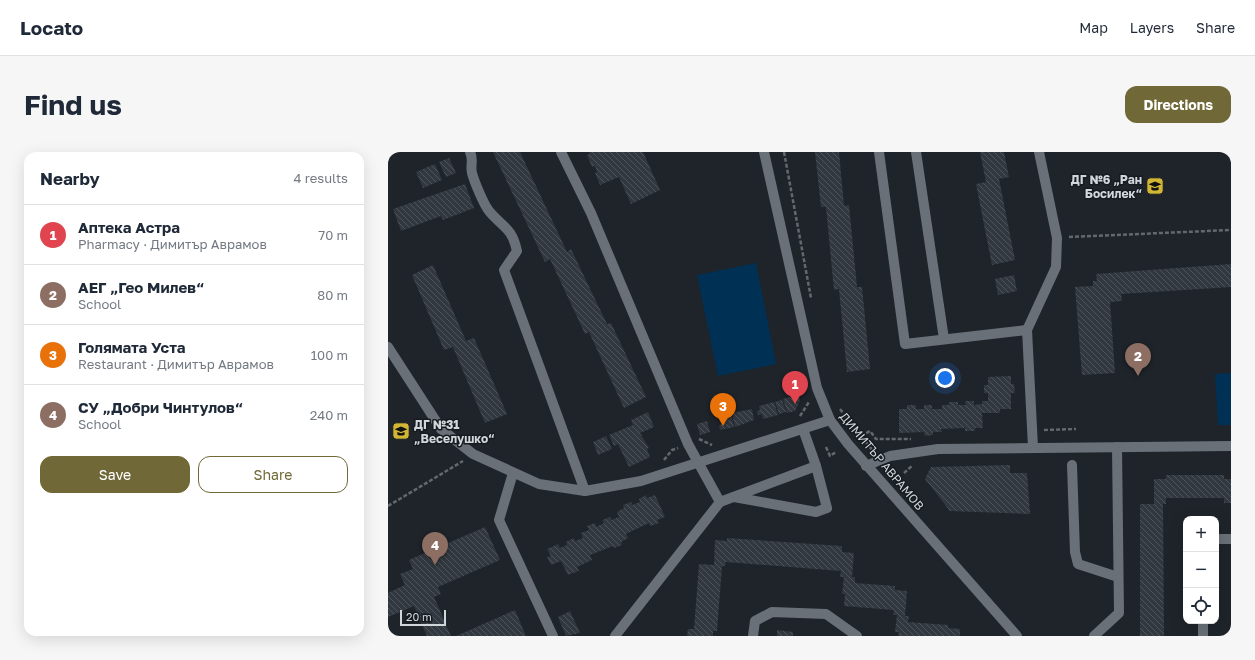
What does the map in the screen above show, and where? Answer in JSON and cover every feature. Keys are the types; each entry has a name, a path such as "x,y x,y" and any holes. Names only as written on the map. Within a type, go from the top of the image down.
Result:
{"street":[{"path":"470,152 473,159 472,173 488,210 503,223 514,238 517,250 504,270 585,491"},
{"path":"561,152 591,213 688,444 720,502"},
{"name":"ДИМИТЪР АВРАМОВ","path":"764,152 817,388 830,420 866,466 1017,636"},
{"path":"879,152 905,344 944,338 1027,330"},
{"path":"916,152 944,338"},
{"path":"1033,447 1027,330 1056,267 1057,238 1039,152"},
{"path":"388,347 441,429 473,454 539,484 585,491 642,481 830,420"},
{"path":"734,497 816,512 827,508 816,466 803,429"},
{"path":"866,466 890,456 938,449 1231,446"},
{"path":"1094,636 1119,613 1118,447"},
{"path":"1072,465 1074,552 1078,564 1118,577"},
{"path":"615,636 720,502 816,466"},
{"path":"513,473 499,520 553,636"},
{"path":"1219,539 1231,539"},
{"path":"753,636 755,621 772,612 826,614 857,636"},
{"path":"1203,624 1203,636"}],"path":[{"path":"784,152 812,305"},
{"path":"1057,238 1231,230"},
{"path":"797,420 809,401"},
{"path":"861,436 870,431 876,439"},
{"path":"660,463 672,450 701,438 717,446"},
{"path":"826,447 830,456 836,452"},
{"path":"388,506 473,454"}],"shaded area":[{"path":"756,263 776,364 718,376 697,275"},
{"path":"1231,373 1231,425 1218,425 1215,374"}],"building":[{"path":"493,152 520,152 567,252 571,249 607,324 611,323 646,397 624,408 589,332 585,334 550,259 545,262"},
{"path":"589,152 643,152 660,190 631,204 619,177 600,185 595,173 597,172 595,166 592,167 587,155 590,154"},
{"path":"815,152 839,152 844,206 849,205 857,287 862,287 870,369 847,372 839,289 834,290 826,207 821,207"},
{"path":"980,152 1004,152 1009,177 999,179 1015,260 992,265 976,184 986,182"},
{"path":"449,158 456,173 446,177 439,162"},
{"path":"435,164 442,180 423,188 416,172"},
{"path":"465,184 474,208 443,220 441,216 401,231 393,209"},
{"path":"1231,264 1231,287 1121,294 1122,301 1110,302 1115,373 1082,375 1075,287 1093,286 1093,281 1097,281 1096,274"},
{"path":"433,265 466,341 474,338 507,414 485,423 453,347 444,350 412,275"},
{"path":"1014,275 1017,291 998,295 995,279"},
{"path":"1011,376 1011,384 1014,384 1015,393 1011,393 1011,409 1000,409 1000,413 982,413 983,428 975,428 975,431 965,431 965,428 941,429 942,432 933,432 933,435 925,436 924,432 899,433 899,409 907,409 907,405 916,405 916,409 924,409 924,405 932,405 932,409 942,409 942,405 949,405 949,402 958,402 958,405 966,405 965,401 974,401 974,405 982,404 982,401 988,401 988,393 984,393 984,385 988,385 988,377"},
{"path":"799,394 800,400 795,411 787,413 783,399"},
{"path":"782,400 786,412 779,414 775,402"},
{"path":"774,402 778,415 763,419 762,414 758,415 757,411 760,410 759,406"},
{"path":"752,409 754,420 735,427 732,413"},
{"path":"648,412 654,427 640,433 649,448 647,449 650,457 629,467 618,444 614,446 609,435 633,425 631,420"},
{"path":"731,414 734,427 720,430 719,425 726,423 724,415"},
{"path":"707,421 710,432 700,435 697,424"},
{"path":"606,436 612,449 598,455 593,442"},
{"path":"1010,465 1010,473 1027,473 1030,514 950,511 925,479 931,467"},
{"path":"1166,475 1224,475 1224,479 1231,479 1231,503 1224,503 1224,498 1166,498 1166,504 1163,504 1164,636 1140,636 1140,504 1154,504 1154,479 1166,479"},
{"path":"646,495 647,498 655,495 665,517 657,520 659,523 650,526 649,523 626,534 628,538 621,542 622,545 614,548 613,546 590,555 592,560 577,567 579,571 568,575 561,561 551,565 547,557 551,556 547,549 558,544 560,548 567,545 566,542 574,538 575,541 583,538 581,533 589,530 587,526 595,523 596,527 604,523 602,520 610,517 611,520 619,517 617,512 624,508 623,505 631,502 632,505 640,502 639,499"},
{"path":"485,527 500,560 438,587 441,594 434,597 451,636 427,636 414,606 388,617 388,593 405,585 400,574 413,569 409,560"},
{"path":"727,538 842,546 842,552 854,553 852,577 855,577 855,583 895,586 895,590 907,591 905,616 909,616 908,622 948,625 948,628 960,629 960,636 898,636 899,632 895,632 897,615 893,615 894,610 844,606 845,594 842,594 844,577 840,577 841,571 726,562 725,566 722,566 717,631 713,631 713,636 687,636 688,629 694,629 699,564 714,565 715,540 727,541"},
{"path":"515,610 526,636 456,636"},
{"path":"570,611 580,633 566,636 558,617"},
{"path":"777,630 793,632 793,636 777,636"}],"place":[{"name":"ДГ №6 „Ран Босилек“","path":"1155,186"},
{"name":"АЕГ „Гео Милев“","path":"1138,376"},
{"name":"Аптека Астра","path":"795,404"},
{"name":"Голямата Уста","path":"723,426"},
{"name":"ДГ №31 „Веселушко“","path":"401,431"},
{"name":"СУ „Добри Чинтулов“","path":"435,565"}]}
